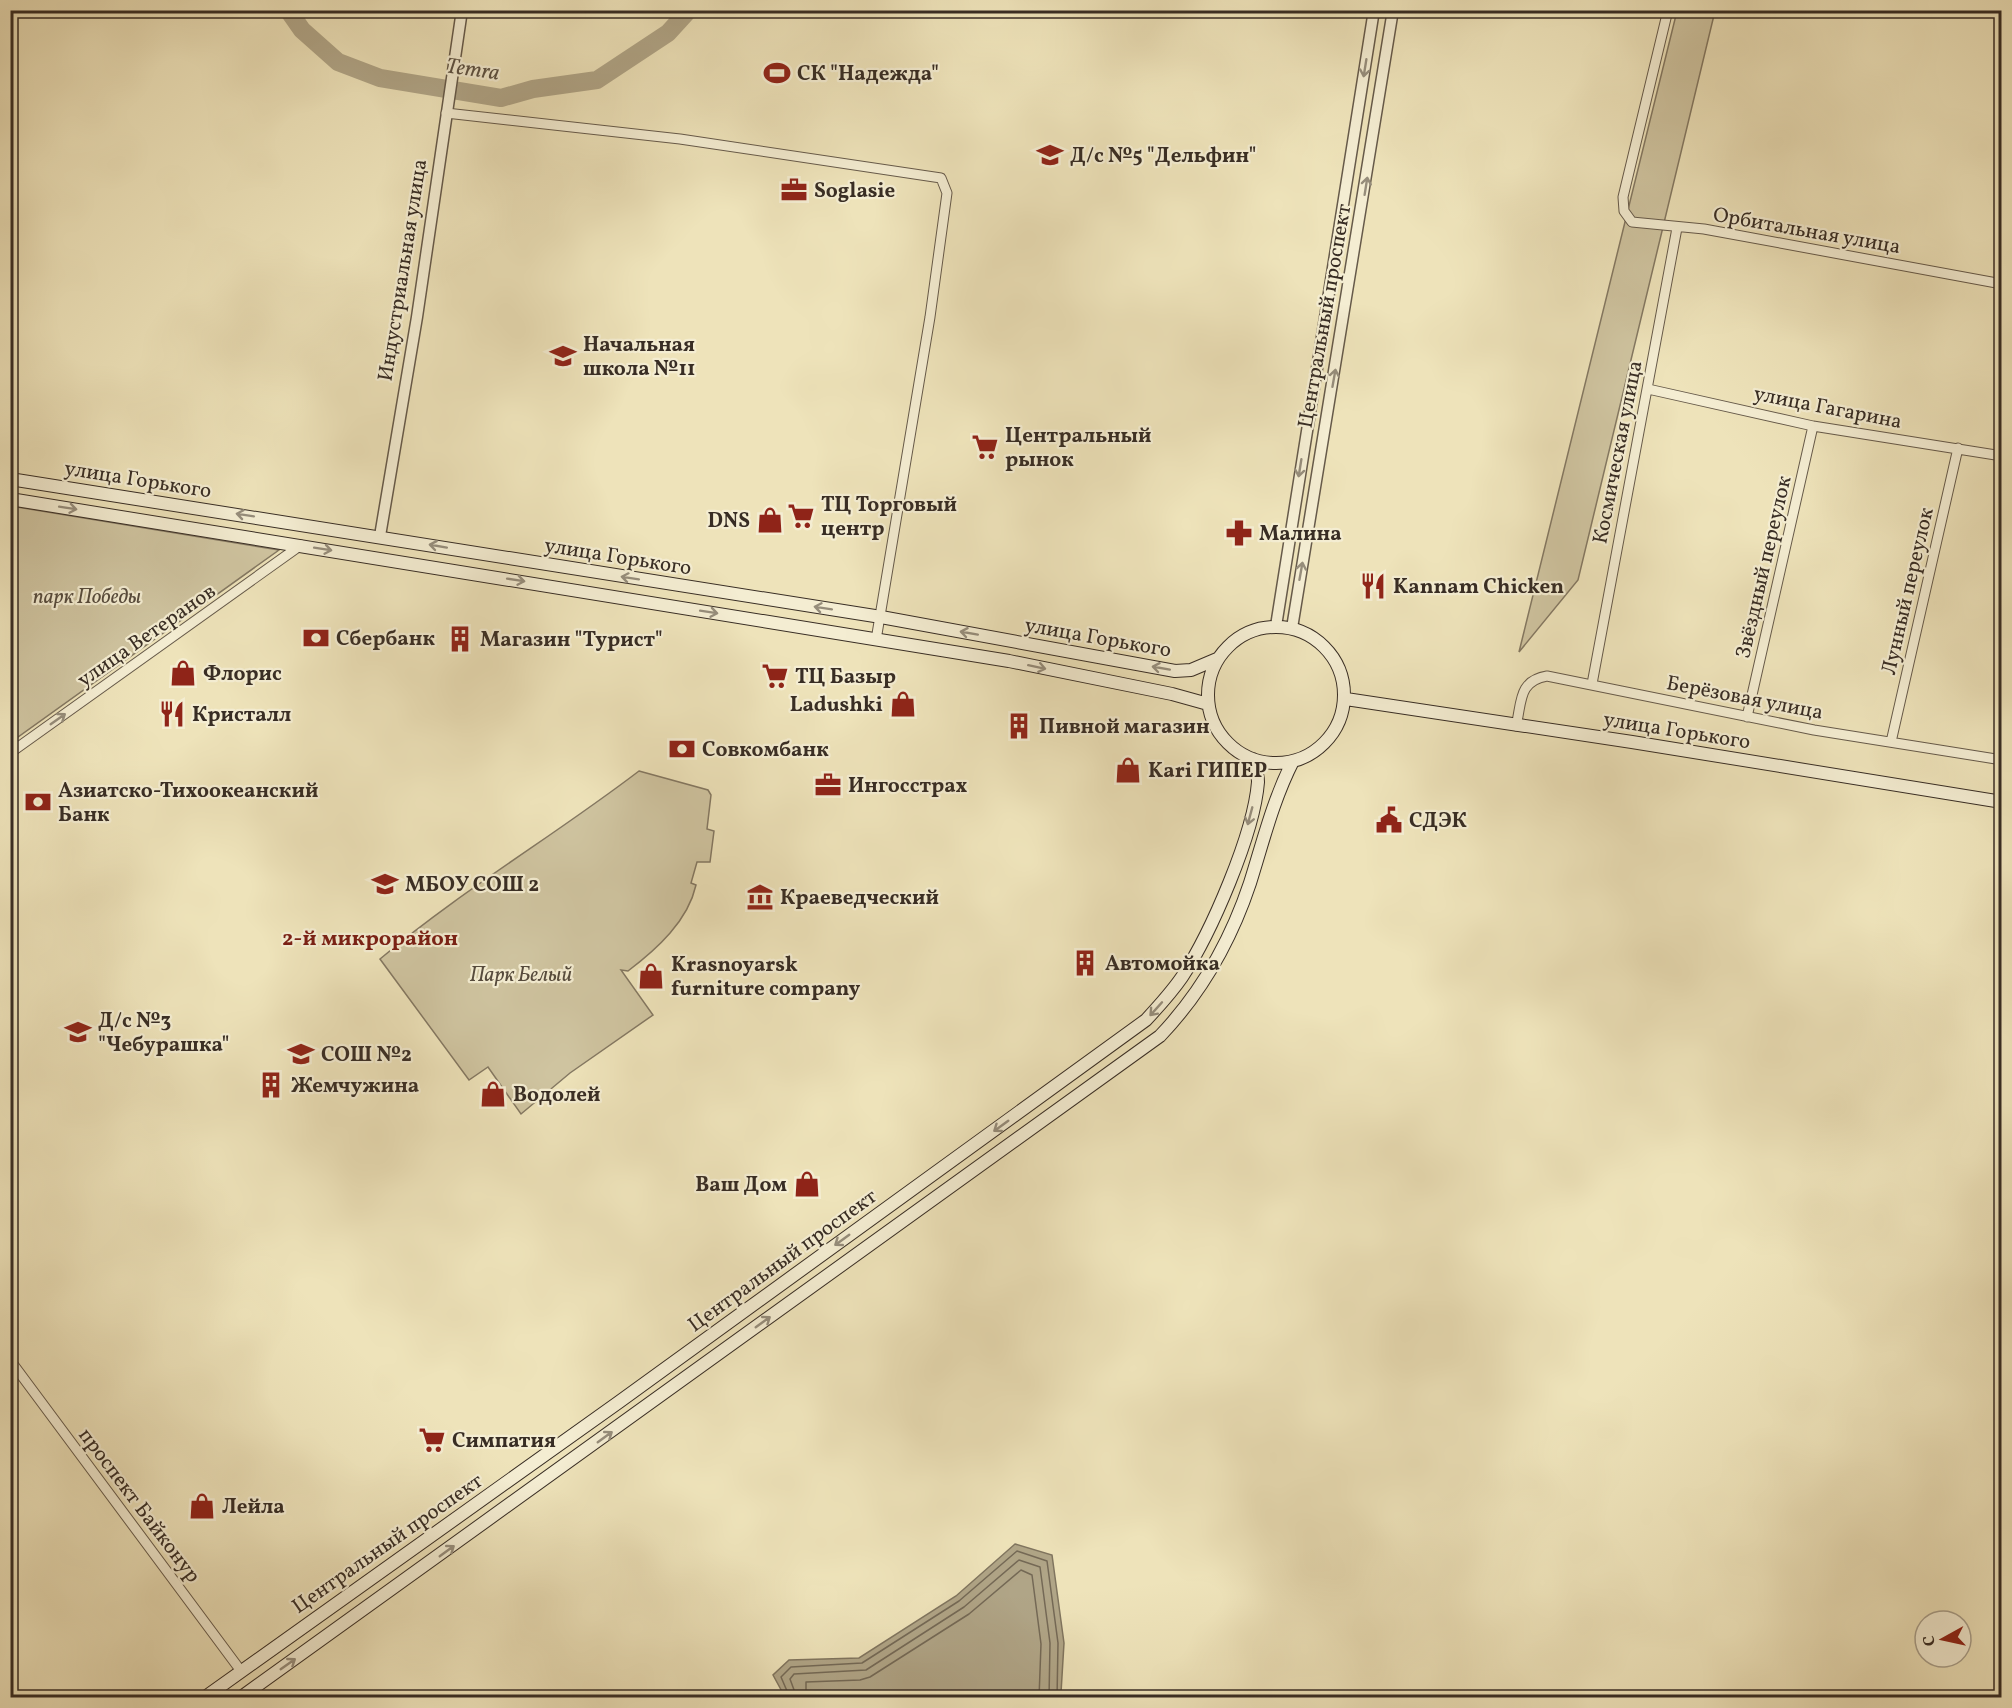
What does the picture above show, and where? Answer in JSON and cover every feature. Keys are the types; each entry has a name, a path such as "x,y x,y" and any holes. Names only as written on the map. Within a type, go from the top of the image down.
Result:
{"main road":[{"name":"улица Горького","path":"10,479 881,617 1175,671 1191,670 1216,659"},
{"name":"улица Горького","path":"10,499 1009,661 1208,704"},
{"path":"375,557 380,536"},
{"path":"1276,626 1292,628 1316,640 1334,659 1341,676 1346,699 1336,726 1317,750 1293,761 1273,763 1253,759 1226,741 1216,727 1208,704 1210,679 1216,659 1240,636 1257,629 1276,626"},
{"name":"улица Горького","path":"1346,699 1632,742 2001,802"},
{"name":"Центральный проспект","path":"204,1698 619,1402 1146,1020 1181,978 1218,909 1239,854 1258,779 1253,759"},
{"name":"Центральный проспект","path":"240,1698 1126,1063 1160,1036 1183,1013 1199,990 1237,915 1282,783 1293,761"},
{"path":"1181,978 1199,990"},
{"path":"808,1264 819,1281"},
{"path":"241,1671 253,1688"}],"street":[{"name":"Индустриальная улица","path":"380,536 417,317 462,10"},
{"name":"Центральный проспект","path":"1276,626 1374,10"},
{"name":"Центральный проспект","path":"1292,628 1393,10"},
{"name":"Орбитальная улица","path":"1668,10 1623,197 1624,211 1632,222 1704,229 2001,284"},
{"path":"446,113 680,139 941,178 947,193 944,216 876,640"},
{"name":"Космическая улица","path":"1592,684 1677,228"},
{"name":"улица Гагарина","path":"1648,389 1813,426 2001,456"},
{"name":"Звёздный переулок","path":"1747,717 1813,426"},
{"name":"Лунный переулок","path":"1891,742 1958,448"},
{"name":"улица Ветеранов","path":"10,753 301,545"},
{"name":"Берёзовая улица","path":"1516,726 1525,686 1533,679 1546,676 1747,717 2001,760"},
{"name":"проспект Байконур","path":"10,1360 241,1671"}],"green space":[{"path":"1677,11 1715,11 1578,580 1519,652"},
{"name":"парк Победы","path":"11,506 279,550 11,742"},
{"name":"Парк Белый","path":"639,771 708,790 711,795 707,829 714,831 710,862 697,862 691,883 696,885 692,898 686,911 670,933 628,971 621,970 653,1015 570,1073 521,1114 488,1067 469,1080 380,959 476,886"}],"water":[{"path":"1015,1544 1052,1555 1064,1643 1061,1693 1065,1697 785,1697 773,1675 789,1660 859,1658 956,1596"}],"waterway":[{"name":"Temra","path":"288,10 302,30 338,62 380,78 501,98 533,89 597,80 668,33 689,10"}],"place":[{"name":"СК \"Надежда\"","path":"777,73"},
{"name":"Д/c №5 \"Дельфин\"","path":"1050,155"},
{"name":"Soglasie","path":"794,190"},
{"name":"Начальная школа №11","path":"563,356"},
{"name":"Центральный рынок","path":"985,447"},
{"name":"ТЦ Торговый центр","path":"801,516"},
{"name":"DNS","path":"770,520"},
{"name":"Малина","path":"1239,533"},
{"name":"Kannam Chicken","path":"1373,586"},
{"name":"Сбербанк","path":"316,638"},
{"name":"Магазин \"Турист\"","path":"460,639"},
{"name":"Флорис","path":"183,673"},
{"name":"ТЦ Базыр","path":"775,676"},
{"name":"Ladushki","path":"903,704"},
{"name":"Кристалл","path":"172,714"},
{"name":"Пивной магазин","path":"1019,726"},
{"name":"Совкомбанк","path":"682,749"},
{"name":"Kari ГИПЕР","path":"1128,770"},
{"name":"Ингосстрах","path":"828,785"},
{"name":"Азиатско-Тихоокеанский Банк","path":"38,802"},
{"name":"СДЭК","path":"1389,820"},
{"name":"МБОУ СОШ 2","path":"385,884"},
{"name":"Краеведческий","path":"760,897"},
{"name":"Автомойка","path":"1085,963"},
{"name":"Krasnoyarsk furniture company","path":"651,976"},
{"name":"Д/c №3 \"Чебурашка\"","path":"78,1032"},
{"name":"СОШ №2","path":"301,1054"},
{"name":"Жемчужина","path":"271,1085"},
{"name":"Водолей","path":"493,1094"},
{"name":"Ваш Дом","path":"807,1184"},
{"name":"Симпатия","path":"432,1440"},
{"name":"Лейла","path":"202,1506"}],"district":[{"name":"2-й микрорайон","path":"370,937"}]}
